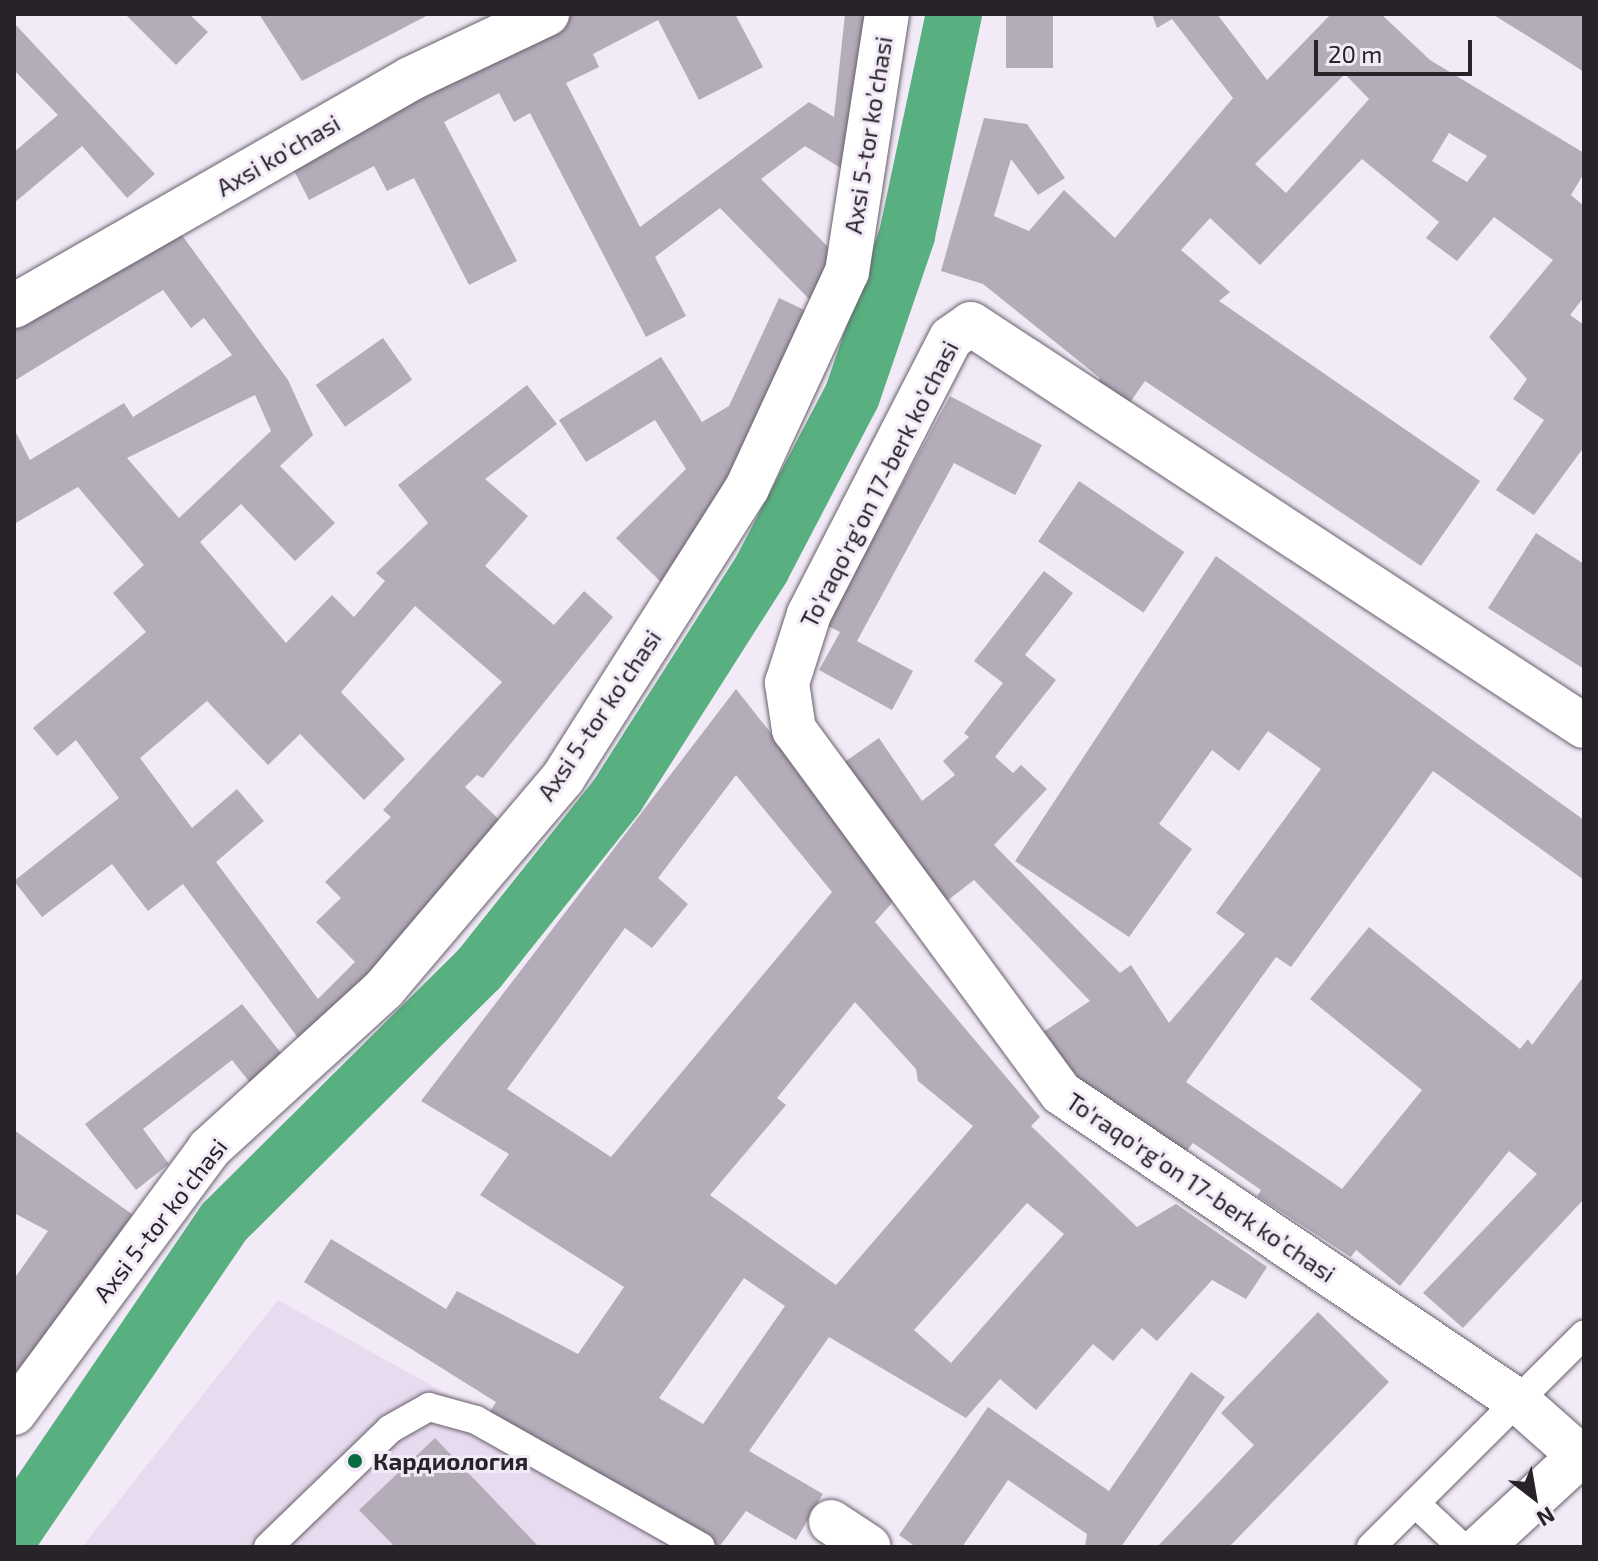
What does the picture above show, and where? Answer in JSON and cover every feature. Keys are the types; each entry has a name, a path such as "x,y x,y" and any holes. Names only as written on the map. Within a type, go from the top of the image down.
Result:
{"street":[{"name":"Axsi ko'chasi","path":"14,306 410,79 547,14"},
{"name":"Аxsi 5-tor koʼchasi","path":"14,1413 209,1149 384,989 563,778 747,488 847,272 887,14"},
{"name":"To'raqo'rg'on 17-berk koʼchasi","path":"1582,1454 1519,1402 1061,1093 794,730 787,683 823,586 951,338 971,324 1584,726"},
{"path":"1481,1547 1582,1454"},
{"path":"831,1522 869,1547"}],"lane":[{"path":"1371,1547 1584,1335"},
{"path":"268,1547 390,1429 429,1407 476,1420 701,1547"},
{"path":"1415,1503 1462,1547"}],"shaded area":[{"name":"Кардиология","path":"278,1300 488,1417 717,1547 82,1547"}],"building":[{"path":"125,14 189,14 208,32 176,65"},
{"path":"259,14 430,14 302,81"},
{"path":"567,14 735,14 763,67 699,100 658,20 593,54 599,67 566,83 640,227 809,102 834,117 845,14 877,14 844,170 805,146 761,179 833,252 811,301 720,208 655,257 686,316 646,337 530,113 514,122 499,93 444,122 517,261 469,285 414,178 387,191 374,166 309,200 288,159"},
{"path":"1006,14 1053,14 1053,68 1006,68"},
{"path":"1152,14 1217,14 1267,80 1331,14 1381,14 1430,60 1584,153 1584,173 1571,195 1584,206 1584,297 1570,315 1584,325 1584,447 1534,515 1496,490 1544,420 1513,399 1527,379 1489,337 1553,260 1494,217 1457,261 1426,238 1439,222 1362,159 1260,265 1210,218 1181,250 1230,292 1219,301 1480,481 1421,566 1145,381 1124,411 1092,393 1100,378 983,284 941,271 984,118 1027,124 1065,178 1038,195 1011,159 994,216 1029,231 1064,190 1115,238 1233,98 1172,19 1157,28","holes":["1345,74 1369,99 1286,193 1255,164","1449,133 1487,156 1467,182 1432,161"]},
{"path":"1492,14 1584,14 1584,72 1550,50"},
{"path":"14,23 155,174 127,198 82,146 14,203 14,152 58,115 14,70"},
{"path":"173,223 288,380 313,435 280,466 335,523 295,561 241,504 200,542 286,643 332,595 354,617 385,581 376,573 428,523 398,485 527,385 557,424 485,479 528,516 485,566 554,625 584,591 613,617 483,778 477,775 465,787 512,832 310,1054 183,884 148,911 112,864 42,917 14,881 119,798 76,740 57,756 33,728 146,632 113,593 144,565 78,487 14,524 14,429 30,460 124,403 133,417 232,355 204,318 191,328 163,290 14,381 14,317","holes":["255,395 271,431 179,518 127,458","415,606 502,682 383,810 391,817 325,882 341,898 316,922 355,962 318,999 216,862 264,821 237,789 192,828 140,758 207,701 268,765 300,734 364,800 405,759 341,692"]},
{"path":"779,298 815,315 738,482 665,586 616,538 686,469 655,420 586,462 559,420 661,357 702,422 729,406"},
{"path":"383,338 412,380 345,427 316,385"},
{"path":"950,396 1042,445 1015,495 954,463 857,641 913,671 892,710 819,670 840,632 826,625"},
{"path":"1079,481 1184,552 1143,613 1038,542"},
{"path":"1536,533 1584,564 1584,669 1488,608"},
{"path":"1216,556 1584,820 1584,880 1433,771 1291,967 1276,957 1186,1082 1342,1189 1422,1090 1310,999 1369,927 1520,1049 1528,1039 1532,1045 1584,976 1584,1199 1463,1328 1423,1293 1537,1174 1509,1151 1400,1286 1356,1250 1351,1257 1257,1196 1261,1190 1193,1143 1179,1160 1093,1106 1043,1032 1090,1001 974,880 934,911 833,770 879,738 922,801 955,775 943,761 969,737 964,733 1003,683 974,661 1044,571 1073,593 1025,655 1056,680 995,757 1013,773 1021,765 1047,789 994,845 1120,973 1131,965 1169,1023 1245,934 1216,913 1321,769 1268,731 1239,771 1212,750 1159,824 1192,849 1129,937 1015,861"},
{"path":"736,689 899,895 875,922 1040,1117 1031,1126 1137,1227 1176,1204 1267,1267 1246,1299 1212,1280 1157,1341 1142,1328 1113,1361 1093,1344 1036,1410 1000,1379 966,1418 829,1337 749,1451 823,1494 796,1540 746,1511 719,1547 489,1413 496,1402 304,1282 331,1239 446,1309 457,1291 578,1354 624,1287 480,1195 509,1154 421,1101","holes":["736,775 832,892 611,1157 507,1089 625,928 652,948 688,904 658,878","855,1002 916,1069 918,1081 973,1126 836,1285 710,1195 786,1105 777,1098","1027,1203 1064,1234 951,1363 914,1330","744,1278 785,1306 703,1424 659,1398"]},
{"path":"242,1004 293,1068 259,1094 232,1060 143,1129 169,1164 136,1190 85,1124"},
{"path":"14,1130 136,1217 14,1386 14,1279 48,1231 14,1213"},
{"path":"1318,1312 1389,1382 1229,1547 1157,1547 1254,1445 1221,1413"},
{"path":"1191,1372 1225,1397 1121,1547 1085,1547 1087,1534 1008,1480 962,1547 916,1547 899,1535 988,1407 1109,1491"},
{"path":"435,1438 539,1547 395,1547 359,1510"}],"waterway":[{"path":"14,1531 224,1222 479,969 617,796 762,568 852,396 907,235 954,14"}],"place":[{"name":"Кардиология","path":"355,1461"}]}
